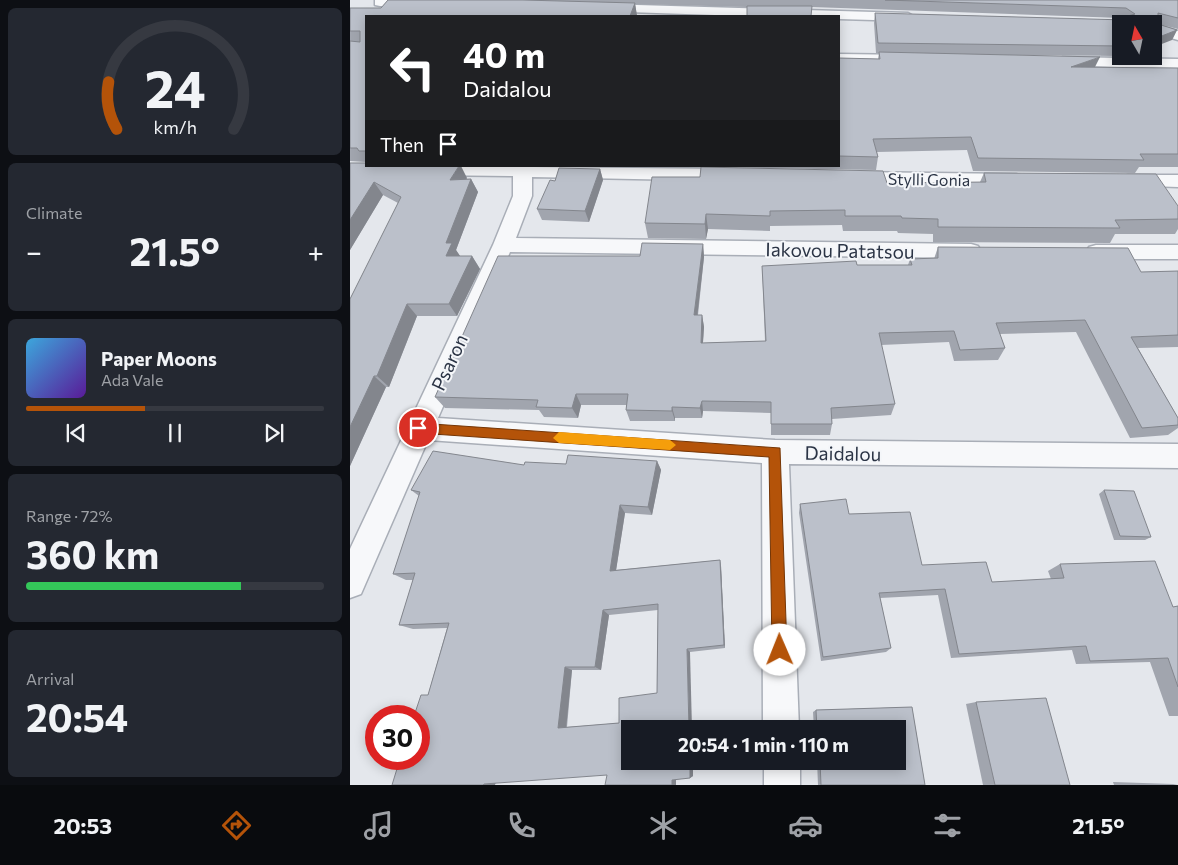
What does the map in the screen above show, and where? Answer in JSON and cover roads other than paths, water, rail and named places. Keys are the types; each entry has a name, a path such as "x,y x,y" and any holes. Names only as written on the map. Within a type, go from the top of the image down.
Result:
{"street":[{"path":"365,8 383,1 429,3"},
{"path":"586,7 779,15"},
{"path":"840,16 922,18"},
{"path":"1162,31 1178,36"},
{"path":"840,58 928,59"},
{"path":"1048,62 1178,64"},
{"path":"406,169 522,168 758,176"},
{"name":"Psaron","path":"350,583 418,428 503,245 522,198 525,184 522,168"},
{"name":"Stylli Gonia","path":"836,178 1032,180"},
{"path":"1110,181 1178,181"},
{"name":"Iakovou Patatsou","path":"503,245 994,252"},
{"path":"1072,252 1178,252"},
{"name":"Daidalou","path":"418,428 775,452 1178,456"},
{"path":"775,452 781,720"},
{"path":"782,770 782,785"}]}
